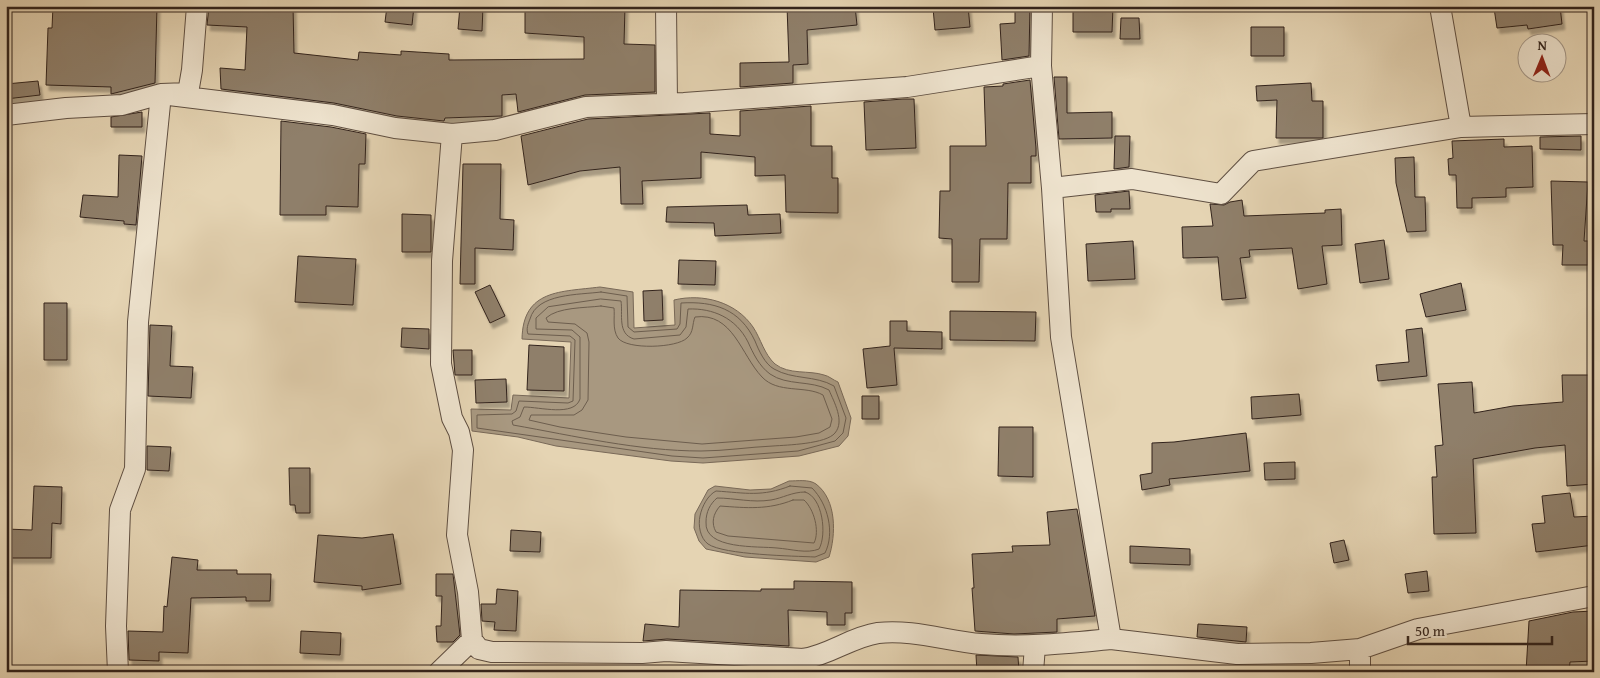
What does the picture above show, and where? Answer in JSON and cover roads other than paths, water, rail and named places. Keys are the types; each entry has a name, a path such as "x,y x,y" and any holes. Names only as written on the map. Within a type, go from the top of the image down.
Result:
{"street":[{"path":"6,115 66,108 122,105 161,94 188,93 192,70 197,6"},
{"path":"666,6 667,103"},
{"path":"1042,6 1041,66 1052,188 1061,337 1112,639"},
{"path":"1440,6 1461,126"},
{"path":"161,94 333,116 396,128 452,134 494,130 586,107 907,86 1041,66"},
{"path":"118,672 116,626 120,510 134,469 138,322 161,94"},
{"path":"1052,188 1132,179 1221,194 1253,161 1461,126 1594,124"},
{"path":"452,134 442,261 441,364 452,418 459,432 463,450 457,535 468,592 472,640 479,649 492,652 642,654 666,651 803,660 820,657 860,638 878,633 898,632 981,644 1035,646 1112,639 1237,654 1360,649 1418,629 1594,596"},
{"path":"439,672 472,640"},
{"path":"1033,672 1035,646"},
{"path":"1360,649 1360,672"}],"water":[{"path":"600,287 633,292 634,328 675,325 674,300 685,298 707,299 738,311 753,327 768,356 775,364 786,370 818,374 838,382 851,418 848,436 839,446 799,456 703,463 671,461 556,446 518,437 472,431 471,409 511,410 513,395 569,398 571,342 522,339 524,323 529,310 547,296 558,292"},
{"path":"789,481 813,482 823,491 828,499 834,528 829,557 816,562 745,557 706,549 699,541 694,528 695,514 708,490 715,486 750,490 771,489"}]}
